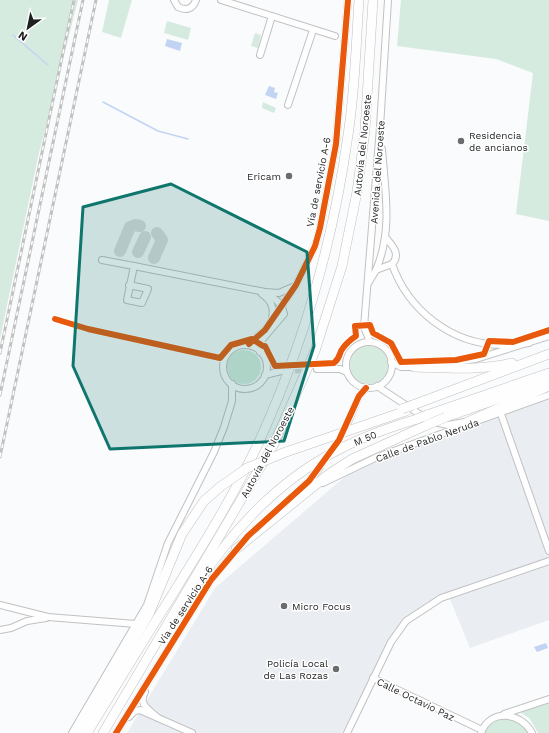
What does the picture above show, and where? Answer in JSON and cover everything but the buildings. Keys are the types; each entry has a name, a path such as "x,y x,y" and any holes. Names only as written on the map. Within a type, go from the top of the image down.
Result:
{"highway":[{"name":"Autovía del Noroeste","path":"87,733 205,542 234,491 257,446 298,346 323,265 332,227 346,150 359,0"},
{"name":"Autovía del Noroeste","path":"103,733 274,444 315,351 342,266 357,192 365,130 373,0"},
{"path":"414,367 469,369 496,367 514,363 549,350"},
{"path":"409,408 549,354"},
{"path":"80,733 149,614 182,534 204,501 220,487 247,468 286,452 409,408 549,361"},
{"name":"M 50","path":"135,679 144,671 201,579 246,521 269,498 300,473 341,448 417,418 549,372"},
{"path":"236,550 328,474 352,459 446,417 549,381"},
{"path":"467,422 549,386"}],"street":[{"path":"174,0 178,7 184,9 192,7 196,0"},
{"path":"221,0 335,36"},
{"name":"Vía de servicio A-6","path":"246,346 265,330 296,285 308,264 318,234 336,144 348,0"},
{"name":"Avenida del Noroeste","path":"370,342 364,327 380,127 388,0"},
{"path":"260,55 272,16"},
{"path":"288,105 313,30"},
{"path":"368,283 383,254 386,238 380,127"},
{"path":"376,270 392,264 396,257 396,251 386,238"},
{"path":"102,260 178,276 196,277 256,291 279,293 296,285"},
{"path":"392,264 396,276 412,302 434,323 459,337 488,344 501,345 529,343"},
{"path":"129,285 134,266"},
{"path":"256,291 265,296 272,304 274,311 272,320"},
{"path":"265,292 282,306"},
{"name":"Vía de servicio A-6","path":"260,352 261,342 283,317 284,314 282,306"},
{"path":"391,362 402,366 414,367 476,359 549,336"},
{"path":"370,342 384,348 391,362 391,370 387,378 377,386 366,388 354,383 347,372 346,361 352,349 364,343 370,342"},
{"path":"246,346 254,348 260,352 266,365 265,375 262,380 253,387 242,388 232,384 224,373 224,359 233,349 246,346"},
{"path":"329,368 346,361"},
{"path":"265,375 281,371 266,365"},
{"path":"317,368 340,369 347,372"},
{"path":"72,733 147,605 168,543 220,438 232,401 232,384"},
{"path":"377,386 434,421 448,425 467,422 525,403"},
{"path":"348,422 359,396 366,388"},
{"name":"Calle de Pablo Neruda","path":"308,491 355,466 377,457 501,414 525,403 549,395"},
{"path":"501,414 549,551"},
{"name":"Vía de servicio A-6","path":"117,733 211,580 248,536 309,481 320,467"},
{"path":"347,733 391,642 403,624 410,618 441,598 549,561"},
{"path":"0,605 53,617 136,624"},
{"path":"0,630 27,621 53,617"},
{"path":"158,716 143,705 143,694 176,635"},
{"name":"Calle Octavio Paz","path":"373,678 481,732"},
{"path":"481,732 492,719 549,699"},
{"path":"117,733 131,714 140,710 158,716 192,733"},
{"path":"501,716 508,715 520,719 525,722 532,733"}],"highlighted area":[{"path":"171,184 307,252 314,346 284,441 110,449 73,366 83,207"}],"shaded area":[{"path":"549,396 549,620 470,648 447,592 398,627 342,733 127,733 215,588 355,468"}],"green space":[{"path":"0,0 78,0 39,153 0,339"},
{"path":"109,0 132,0 121,38 102,32"},
{"path":"401,0 549,0 549,221 516,214 533,73 496,59 397,46"},
{"path":"167,21 191,28 188,40 164,33"},
{"path":"255,33 261,35 258,48 251,46"},
{"path":"263,102 276,108 274,113 262,108"},
{"path":"365,346 373,346 383,351 387,358 387,372 383,379 373,384 365,384 355,379 353,376 350,369 350,361 355,351 358,349"},
{"path":"241,350 247,350 256,355 260,361 260,373 256,379 247,384 241,384 232,379 227,370 227,364 232,355"},
{"path":"549,701 549,733 538,733 530,719 520,712"},
{"path":"509,718 521,723 529,733 483,733 488,726 494,722"}],"water":[{"path":"167,39 182,43 180,51 165,46"},
{"path":"269,86 275,88 274,92 278,93 276,99 265,95"},
{"path":"546,643 548,648 537,652 534,647"}],"waterway":[{"path":"13,35 48,65"},
{"path":"103,102 158,131 188,139"}],"taxiway":[{"path":"120,251 130,227 135,225 140,226"},
{"path":"154,258 162,240 157,233"},
{"path":"138,252 145,237"}],"tunnel":[{"path":"286,371 317,369"},
{"path":"330,453 348,422"}],"railway":[{"path":"0,353 74,0"},
{"path":"0,395 83,0"},
{"path":"0,457 96,0"}],"cycle path":[{"path":"249,344 265,330 296,285 315,246 320,228 336,144 348,0"},
{"path":"55,319 88,329 220,358 231,345 252,339 265,346 275,366 334,363 338,359 344,346 356,336 355,326 370,325 373,333 391,343 401,362 456,360 484,354 489,341 513,342 549,330"},
{"path":"116,733 211,580 248,536 309,481 339,440 359,396 366,388"}],"place":[{"name":"Residencia de ancianos","path":"461,141"},
{"name":"Ericam","path":"289,176"},
{"name":"Micro Focus","path":"284,606"},
{"name":"Policía Local de Las Rozas","path":"336,669"}]}
